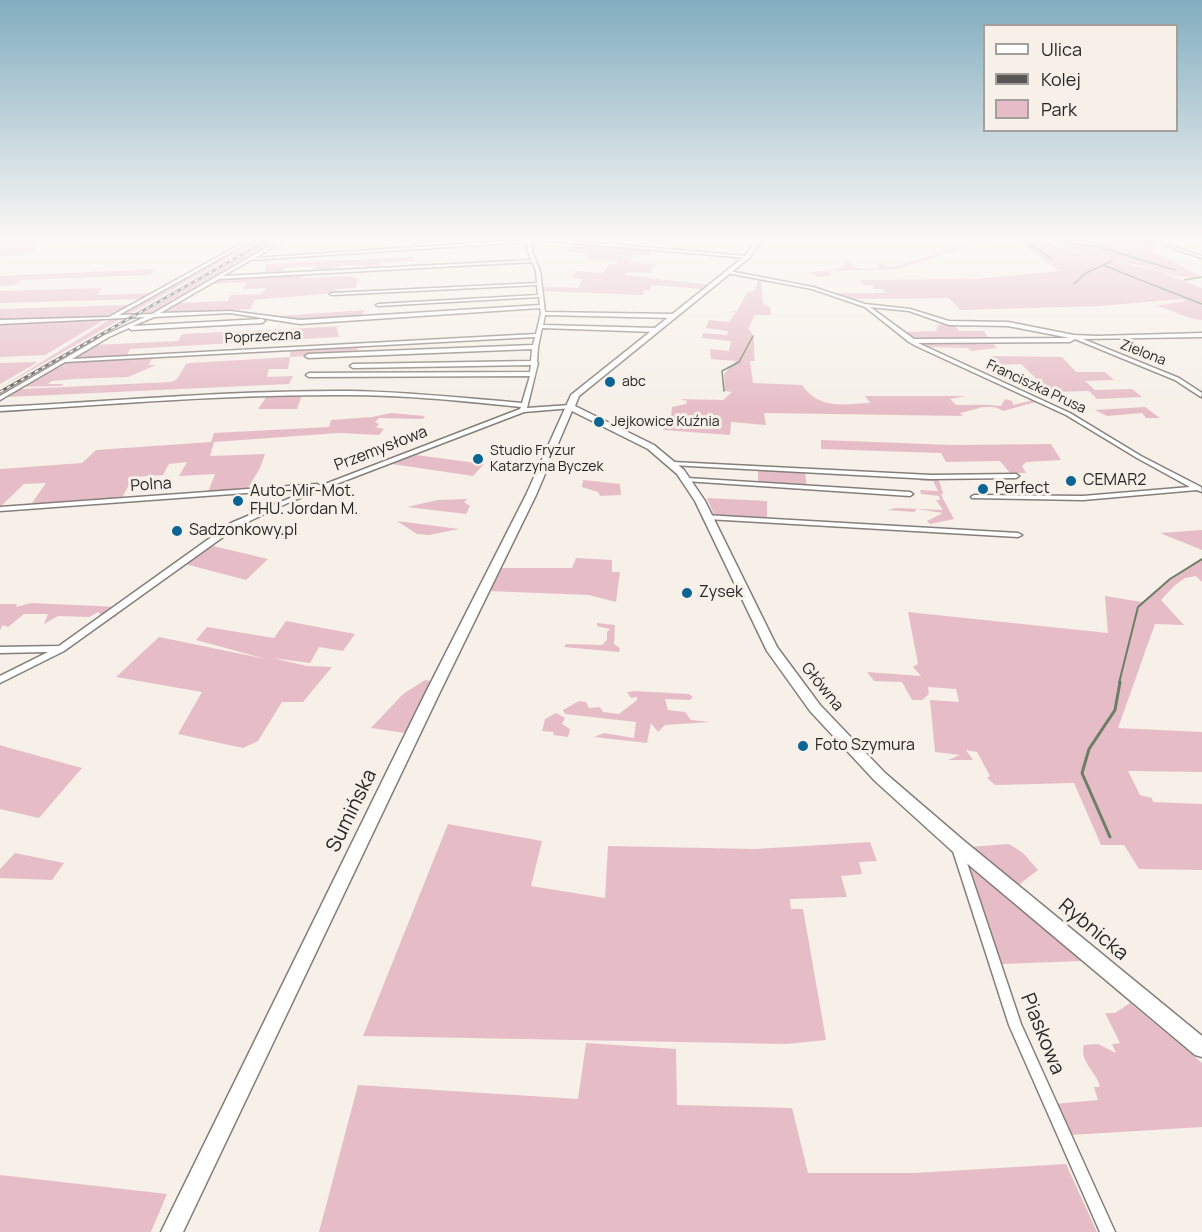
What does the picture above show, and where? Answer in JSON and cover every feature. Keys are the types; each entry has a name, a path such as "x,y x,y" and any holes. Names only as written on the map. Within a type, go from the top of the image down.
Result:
{"street":[{"path":"110,317 148,296"},
{"path":"0,398 62,361 186,296"},
{"path":"378,304 529,296"},
{"path":"524,408 535,363 535,347 542,310 539,296"},
{"path":"570,407 579,391 698,296"},
{"path":"838,296 864,305 905,309 949,323 1008,324 1074,337 1202,335"},
{"name":"Franciszka Prusa","path":"864,305 889,321 911,341 1076,418 1139,457 1201,489"},
{"path":"0,322 230,312 300,322 542,310 673,316"},
{"path":"126,328 277,320"},
{"path":"540,326 656,330"},
{"name":"Poprzeczna","path":"62,361 538,335"},
{"path":"911,341 1070,340 1074,337"},
{"name":"Zielona","path":"1074,337 1177,379 1201,395"},
{"name":"Poprzeczna","path":"308,356 535,347"},
{"path":"353,366 535,363"},
{"path":"309,375 533,374"},
{"name":"Przemysłowa","path":"0,409 232,396 346,393 404,394 524,408 570,407"},
{"name":"Główna","path":"570,407 645,444 673,464 687,480 707,517 759,628 815,708 880,777 957,845"},
{"name":"Sumińska","path":"172,1232 531,495 570,407"},
{"name":"Przemysłowa","path":"0,680 61,649 234,525 305,490 327,485 524,408"},
{"path":"673,464 930,477 1016,476"},
{"path":"687,480 910,494"},
{"name":"Franciszka Prusa","path":"974,497 1083,498 1201,489"},
{"name":"Polna","path":"0,509 305,490"},
{"path":"707,517 1018,535"},
{"path":"0,650 61,649"},
{"name":"Rybnicka","path":"957,845 1202,1048"},
{"name":"Piaskowa","path":"957,845 1015,1025 1108,1232"}],"green space":[{"path":"0,296 146,296 141,299 0,303"},
{"path":"152,296 161,296 128,315 120,314"},
{"path":"172,296 184,296 156,313 138,316"},
{"path":"230,296 294,296 254,300 251,309 160,315 176,303 228,301"},
{"path":"745,296 762,296 763,303 770,307 771,315 755,315 748,329 754,339 755,361 750,361 753,383 802,385 816,398 832,404 870,403 865,396 966,396 950,399 956,405 1001,406 1005,399 1012,401 1013,405 1033,400 1036,402 1003,411 992,407 981,408 960,413 963,416 764,413 766,425 731,422 730,435 663,430 666,416 671,416 672,407 686,404 687,401 680,399 723,400 732,392 725,391 724,374 736,361 711,359 710,349 729,351 731,341 702,338 703,333 727,335 728,331 706,328 709,320 729,322 736,312 721,313 737,311"},
{"path":"845,296 1202,296 1202,320 1156,306 1186,301 1181,299 1100,306 960,310 949,298 852,299"},
{"path":"129,305 108,317 0,320 0,309"},
{"path":"365,310 361,317 308,321 265,317"},
{"path":"106,319 45,355 0,357 0,323"},
{"path":"121,319 0,388 109,320"},
{"path":"950,324 959,331 984,331 989,339 913,338 905,332 938,331 936,330 938,326 932,326"},
{"path":"344,326 337,327 339,337 130,349 125,359 153,357 149,365 156,365 128,377 73,379 52,381 48,384 64,384 61,386 19,387 64,362 115,359 71,360 93,345 178,341 182,334"},
{"path":"990,340 997,348 971,351 968,348 926,347 916,341"},
{"path":"358,344 357,353 290,357 291,348"},
{"path":"991,356 1062,357 1076,372 1105,372 1114,380 1085,381 1095,390 1132,389 1142,397 1097,399 1089,391 1050,392 1021,364 998,365"},
{"path":"290,357 288,369 269,369 267,377 293,376 289,384 8,397 21,389 171,382 177,379 186,364 190,363"},
{"path":"38,362 0,384 0,363"},
{"path":"302,395 297,409 258,409 267,396"},
{"path":"1145,407 1160,418 1146,418 1142,413 1107,416 1095,410"},
{"path":"391,413 425,416 423,419 379,418 375,422 379,424 375,427 384,429 379,435 339,433 214,442 210,456 265,454 248,488 208,492 215,474 179,476 187,462 169,464 163,475 133,477 122,498 30,506 46,483 24,484 0,507 0,469 82,463 96,450 211,442 214,433 329,427 331,420"},
{"path":"821,440 953,445 1051,444 1061,460 1026,462 1022,466 1026,473 1010,473 1000,461 946,462 941,453 821,449"},
{"path":"416,455 484,464 473,476 392,464"},
{"path":"758,470 805,473 807,487 758,484"},
{"path":"917,477 938,478 943,493 941,495 954,519 930,524 927,521 943,513 917,509 914,512 887,510 896,508 943,510 936,500 940,500 939,496 921,494 920,490 938,491 933,481 921,481"},
{"path":"583,480 620,484 621,495 600,496 598,492 582,487"},
{"path":"707,498 767,501 767,519 714,515"},
{"path":"468,499 464,502 470,506 466,514 407,507 438,500"},
{"path":"397,521 459,529 429,535 417,534"},
{"path":"1202,530 1202,550 1160,533"},
{"path":"209,545 268,559 246,580 185,564"},
{"path":"576,558 612,560 612,572 620,572 616,602 589,595 488,591 500,568 572,568"},
{"path":"1202,558 1202,582 1196,576 1185,578 1161,600 1184,625 1155,624 1118,728 1202,732 1202,772 1128,771 1140,795 1152,798 1153,802 1202,804 1202,870 1139,869 1124,845 1101,845 1074,783 995,785 987,778 990,776 977,752 966,750 973,760 948,760 960,755 935,752 930,700 959,702 956,689 928,687 929,694 922,700 912,700 902,682 874,681 867,672 921,676 913,667 918,664 908,612 1108,633 1105,596 1142,602"},
{"path":"31,603 119,607 116,617 103,616 98,612 89,617 58,616 44,624 48,614 24,614 8,627 3,625 0,630 0,604 17,604 16,607"},
{"path":"286,621 355,634 343,651 319,647 310,663 272,658 307,666 332,667 303,702 282,702 258,741 243,748 178,734 202,692 116,677 159,637 266,659 196,640 207,627 274,638"},
{"path":"597,623 615,625 614,644 620,648 619,652 564,647 566,644 602,645 607,640 607,632 610,629 597,626"},
{"path":"425,680 431,681 405,733 371,728 403,694"},
{"path":"627,692 689,694 693,697 690,700 665,699 668,710 685,712 691,720 710,722 665,725 658,732 651,723 647,743 594,737 604,733 634,738 636,722 565,714 563,710 579,701 586,702 589,708 600,707 603,712 619,714 637,700 637,697 631,698"},
{"path":"556,713 565,718 562,724 570,729 568,737 542,731 545,719"},
{"path":"0,745 82,768 39,818 0,809"},
{"path":"448,824 542,841 531,886 605,898 608,846 755,849 870,842 877,861 859,862 862,874 841,876 847,897 790,899 791,909 803,909 826,1040 786,1044 363,1036"},
{"path":"1009,844 1023,853 1038,870 1016,887 968,847"},
{"path":"15,853 64,863 52,880 0,878 0,869"},
{"path":"966,865 1046,930 1050,930 1082,961 1002,964"},
{"path":"1130,1003 1202,1063 1202,1127 1071,1135 1054,1104 1098,1100 1094,1087 1100,1087 1084,1057 1084,1045 1098,1044 1116,1053 1112,1044 1120,1043 1105,1013 1115,1013"},
{"path":"586,1043 676,1049 677,1105 792,1108 808,1173 914,1173 1066,1164 1097,1232 319,1232 358,1085 578,1099"},
{"path":"0,1175 167,1194 151,1232 0,1232"}],"waterway":[{"path":"1183,296 1202,304"},
{"path":"724,391 722,371 739,362 753,336"},
{"path":"1119,683 1138,607 1170,579 1202,559"},
{"path":"1110,837 1082,773 1089,749 1115,710 1120,682"}],"railway":[{"path":"0,392 168,296"}],"place":[{"name":"abc","path":"610,382"},
{"name":"Jejkowice Kuźnia","path":"599,422"},
{"name":"Studio Fryzur Katarzyna Byczek","path":"478,459"},
{"name":"CEMAR2","path":"1071,481"},
{"name":"Perfect","path":"983,489"},
{"name":"Auto-Mir-Mot. FHU. Jordan M.","path":"238,501"},
{"name":"Sadzonkowy.pl","path":"177,531"},
{"name":"Zysek","path":"687,593"},
{"name":"Foto Szymura","path":"803,746"}]}
